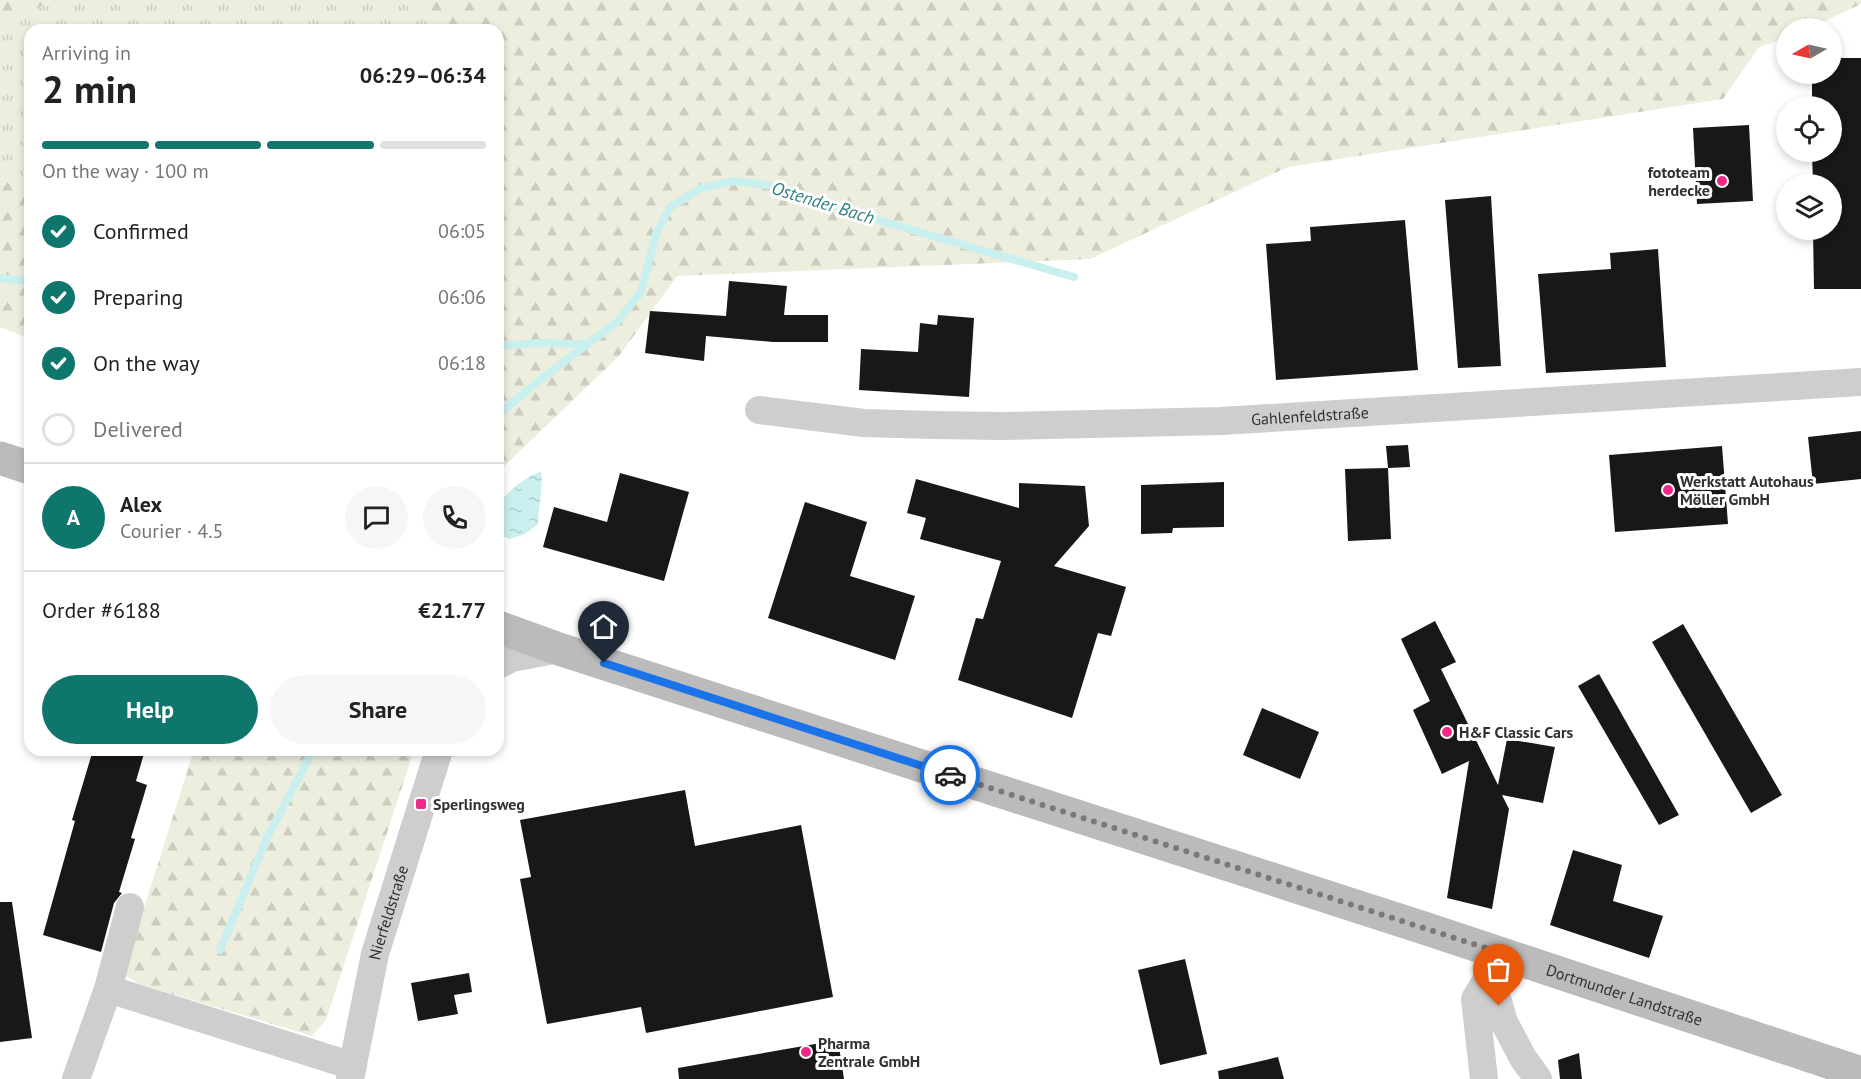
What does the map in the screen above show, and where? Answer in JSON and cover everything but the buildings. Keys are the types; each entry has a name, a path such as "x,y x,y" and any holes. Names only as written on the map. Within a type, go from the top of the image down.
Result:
{"main road":[{"path":"0,458 24,466"},
{"name":"Dortmunder Landstraße","path":"504,629 1494,963 1861,1073"}],"street":[{"name":"Gahlenfeldstraße","path":"759,410 864,423 943,425 1002,426 1221,421 1861,382"},
{"path":"504,662 512,658 559,649"},
{"name":"Nierfeldstraße","path":"351,1072 375,954 437,756"},
{"path":"76,1079 108,989 130,907"},
{"path":"1484,1079 1475,999 1494,963"},
{"path":"1494,963 1504,1022 1523,1058 1538,1079"},
{"path":"108,989 351,1072"}],"green space":[{"path":"0,0 52,0 0,30"},
{"path":"52,0 425,0 435,24 24,24 24,192 0,177 0,30"},
{"path":"425,0 1861,0 1861,4 1831,18 1776,18 1776,41 1759,47 1723,99 1288,167 1090,259 677,276 619,356 504,466 504,24 435,24"},
{"path":"0,177 24,192 24,337 0,327"},
{"path":"192,756 412,756 326,1020 312,1036 139,984 123,974"}],"water":[{"path":"541,472 542,482 538,524 525,534 509,539 504,537 504,497 524,480"}],"waterway":[{"name":"Ostender Bach","path":"504,410 617,322 641,292 656,234 670,207 702,188 734,181 781,187 878,220 1074,277"},
{"path":"0,278 24,281"},
{"path":"504,346 537,343 586,344"},
{"path":"220,950 268,836 310,756"}],"way so far":[{"path":"950,775 1498,952 1490,974 1499,1006"}],"place":[{"name":"fototeam herdecke","path":"1722,181"},
{"name":"Werkstatt Autohaus Möller GmbH","path":"1668,490"},
{"name":"H&F Classic Cars","path":"1447,732"},
{"name":"Sperlingsweg","path":"421,804"},
{"name":"Pharma Zentrale GmbH","path":"806,1052"}],"route":[{"path":"604,663 950,775"}]}
